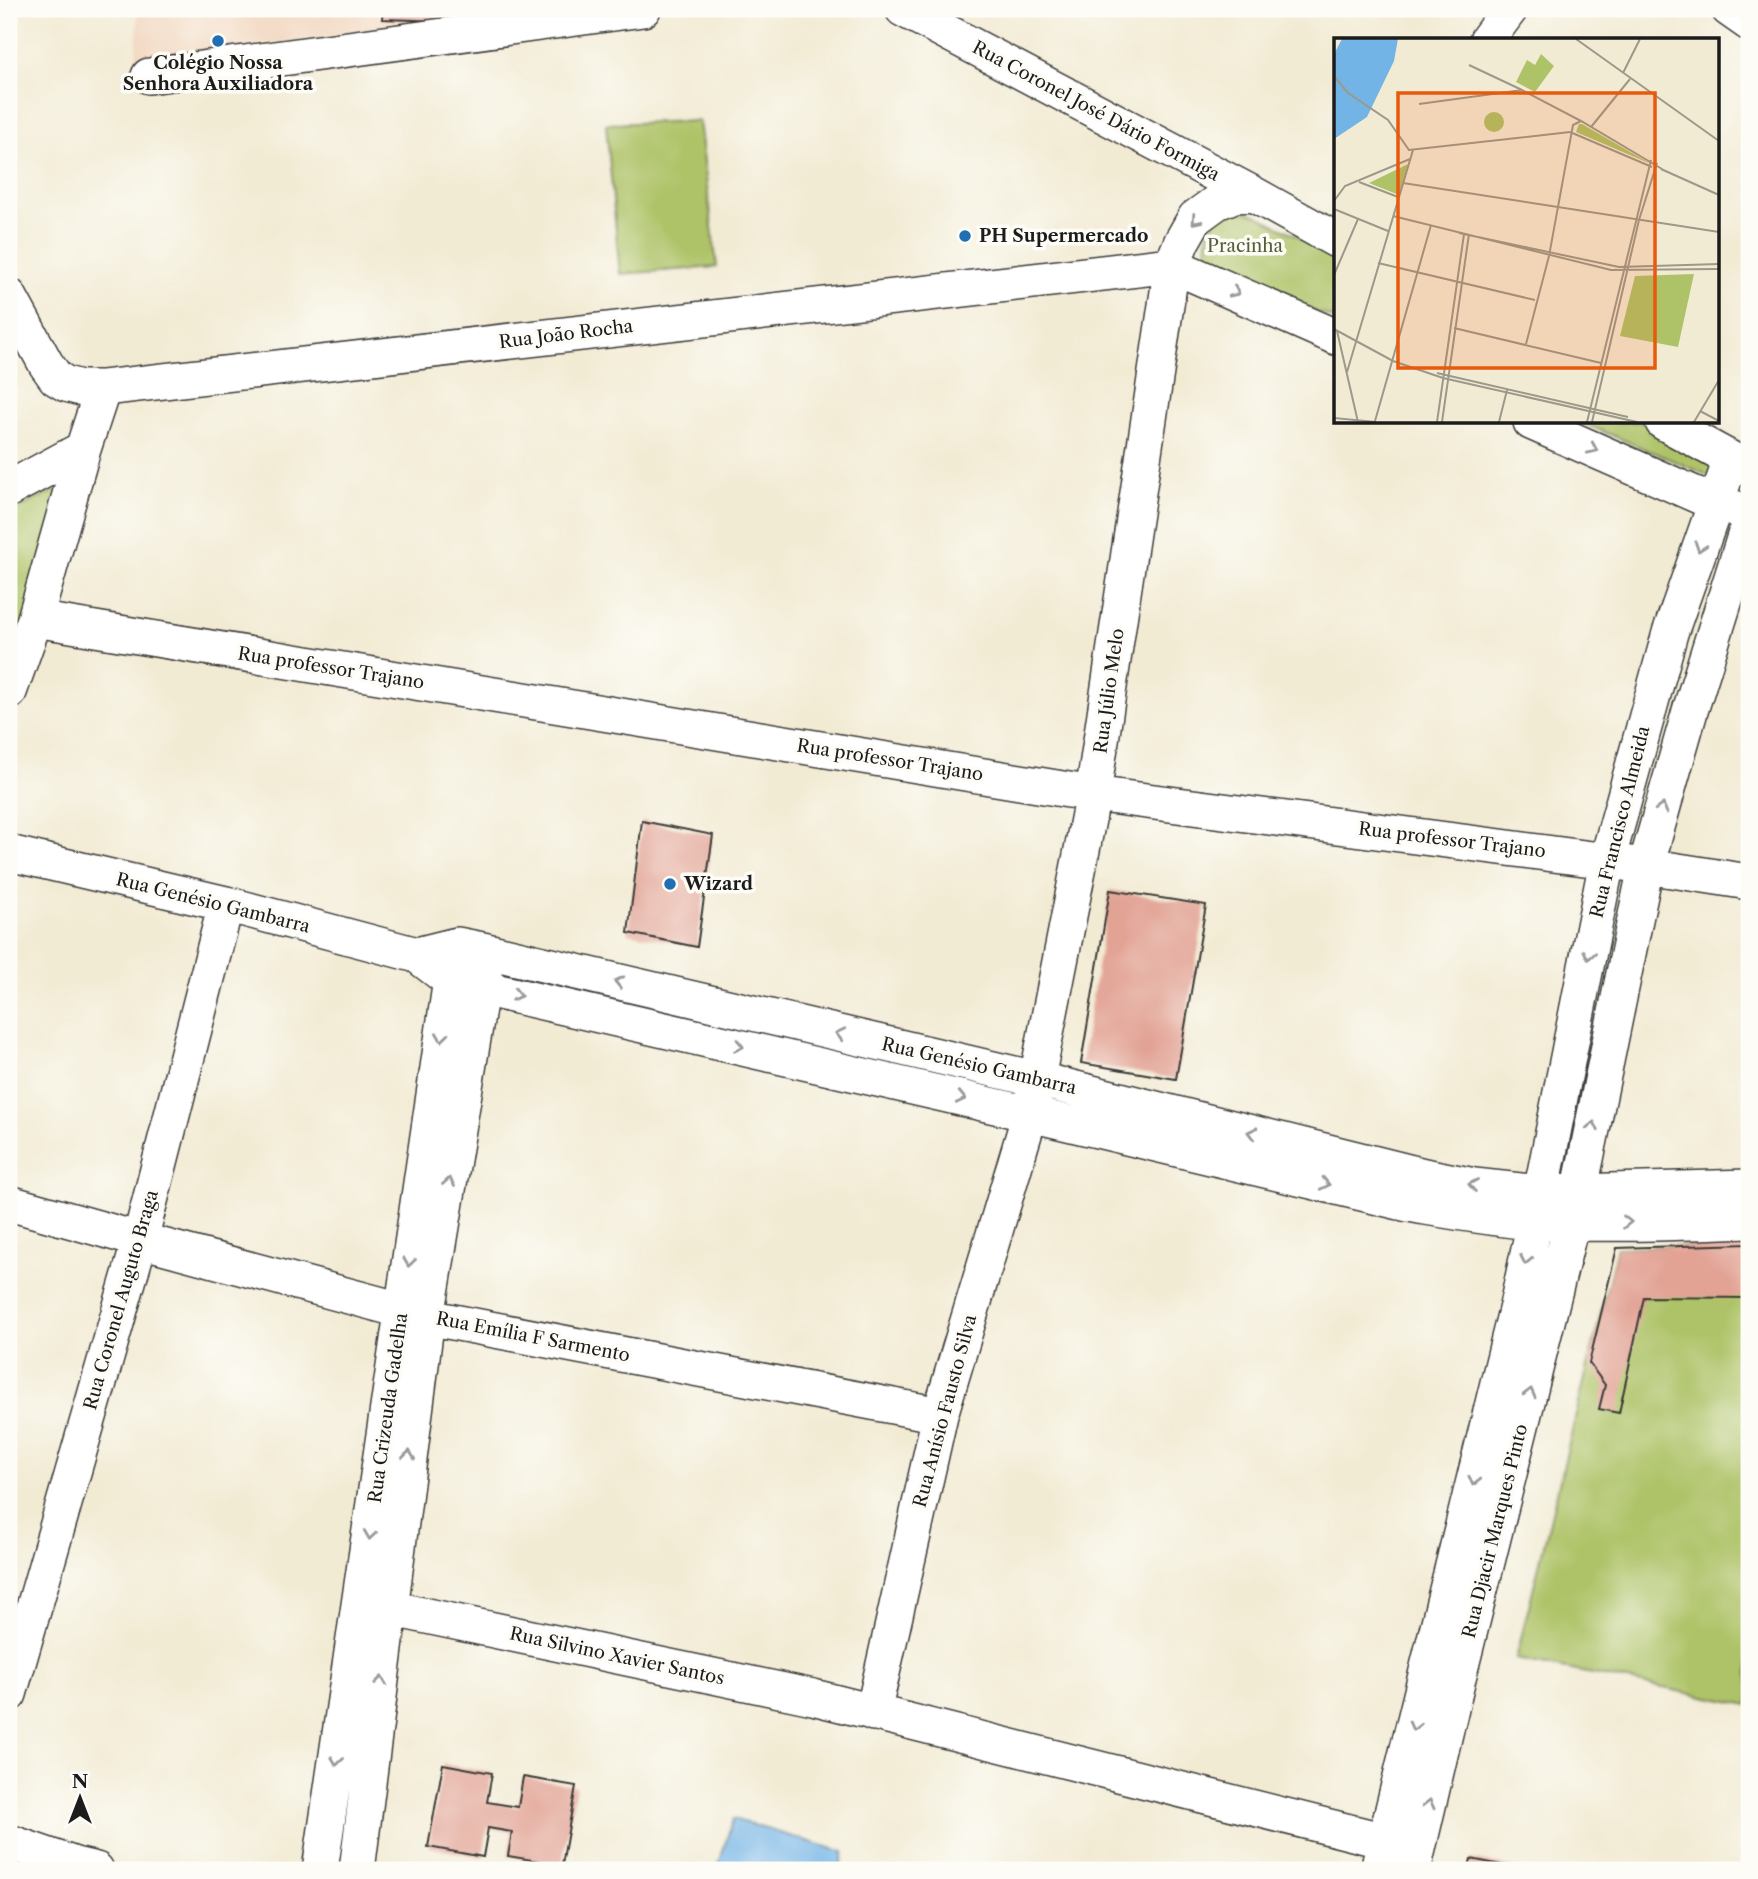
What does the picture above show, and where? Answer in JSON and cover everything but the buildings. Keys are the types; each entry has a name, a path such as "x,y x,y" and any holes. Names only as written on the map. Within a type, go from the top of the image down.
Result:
{"street":[{"path":"149,76 643,9"},
{"name":"Rua Coronel José Dário Formiga","path":"903,9 1252,194 1331,232"},
{"path":"1488,38 1510,9"},
{"path":"1729,9 1749,23"},
{"name":"Rua Júlio Melo","path":"1030,1114 1093,793 1172,265 1195,218 1217,202 1234,195 1252,194"},
{"path":"1172,265 1334,336"},
{"name":"Rua João Rocha","path":"9,296 56,378 81,388 103,388 1172,265"},
{"path":"9,692 35,619 103,388"},
{"path":"1536,424 1715,503 1749,513"},
{"path":"1667,424 1740,464"},
{"path":"9,489 83,449"},
{"name":"Rua Francisco Almeida","path":"1538,1207 1607,861 1670,633 1715,503 1740,464"},
{"name":"Rua Francisco Almeida","path":"1576,1208 1646,866 1690,711 1749,523"},
{"name":"Rua professor Trajano","path":"35,619 1093,793 1749,881"},
{"name":"Rua Genésio Gambarra","path":"9,853 226,904 417,955 466,984 1408,1203 1456,1212 1538,1207"},
{"name":"Rua Coronel Auguto Braga","path":"9,1694 140,1240 226,904"},
{"name":"Rua Genésio Gambarra","path":"417,955 472,948 1036,1079 1424,1176 1474,1185 1538,1207"},
{"name":"Rua Crizeuda Gadelha","path":"357,1870 375,1605 414,1314 472,948"},
{"name":"Rua Anísio Fausto Silva","path":"873,1713 940,1415 1030,1114"},
{"path":"1576,1208 1749,1186"},
{"name":"Rua Emília F Sarmento","path":"9,1203 414,1314 940,1415"},
{"path":"1538,1207 1749,1220"},
{"name":"Rua Djacir Marques Pinto","path":"1505,1423 1517,1306 1538,1207"},
{"name":"Rua Djacir Marques Pinto","path":"1382,1855 1442,1678 1505,1423 1576,1208"},
{"name":"Rua Crizeuda Gadelha","path":"320,1870 375,1605"},
{"name":"Rua Silvino Xavier Santos","path":"375,1605 813,1697 1382,1855"},
{"name":"Rua Djacir Marques Pinto","path":"1413,1870 1442,1678"},
{"path":"9,1842 96,1870"}],"shaded area":[{"name":"Colégio Nossa Senhora Auxiliadora","path":"138,9 465,9 464,24 136,58"}],"green space":[{"path":"699,121 717,267 620,274 606,124"},
{"name":"Pracinha","path":"1245,211 1257,215 1334,255 1334,319 1216,270 1210,260 1207,239 1217,219 1230,213"},
{"path":"1585,424 1660,424 1738,465 1729,484"},
{"path":"69,483 9,694 9,513"},
{"path":"1749,1244 1749,1705 1516,1659 1617,1248"}],"water":[{"path":"733,1819 844,1852 839,1870 717,1870"}],"place":[{"name":"Colégio Nossa Senhora Auxiliadora","path":"218,41"},
{"name":"PH Supermercado","path":"965,236"},
{"name":"Wizard","path":"670,884"}]}
